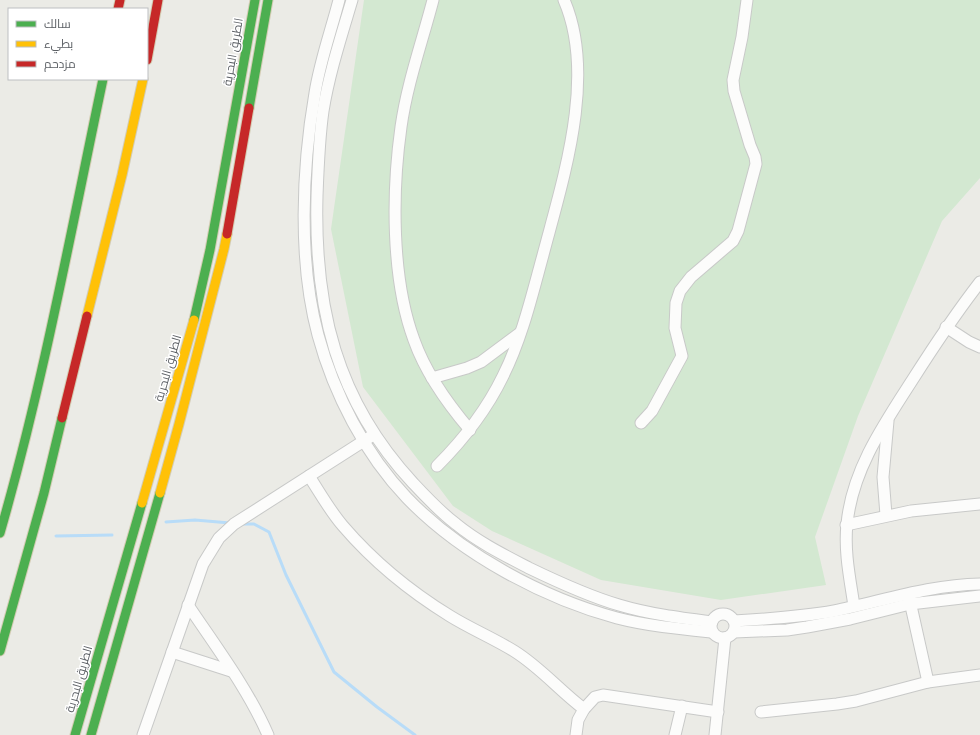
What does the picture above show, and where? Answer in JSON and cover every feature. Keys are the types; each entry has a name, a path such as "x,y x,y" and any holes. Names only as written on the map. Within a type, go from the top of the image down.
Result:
{"main road":[{"path":"148,55 158,0"},
{"name":"الطريق البحرية","path":"75,735 190,336 210,250 255,0"},
{"name":"الطريق البحرية","path":"91,735 180,424 224,250 268,0"},
{"path":"0,533 13,488 52,319 103,80"},
{"path":"0,651 44,493 122,176 143,80"}],"street":[{"path":"340,0 321,62 315,93 305,178 305,238 313,311 323,353 338,392 369,438"},
{"path":"352,0 329,81 323,114 318,172 318,250 325,308 332,342 343,375 384,470 408,499 440,528 507,573 526,583 559,597 617,618 645,624 712,627"},
{"path":"433,0 410,83 401,126 395,204 398,271 407,320 414,341 432,378 453,411 470,430"},
{"path":"437,466 470,430 494,394 504,375 520,333 550,226 574,126 578,84 577,61 572,22 564,0"},
{"path":"641,423 652,411 682,356 675,328 676,303 680,291 690,277 732,240 738,231 753,177 756,157 750,145 741,116 734,91 733,80 742,37 747,0"},
{"path":"854,606 848,563 846,525 857,478 865,459 889,416 946,327 980,282"},
{"path":"946,327 969,342 980,347"},
{"path":"432,378 467,368 481,362 520,333"},
{"path":"886,516 883,477 889,416"},
{"path":"143,735 203,564 218,538 234,524 369,438"},
{"path":"309,476 343,526 394,576 435,606 471,628 514,651 584,709"},
{"path":"846,525 886,516 934,508 980,504"},
{"path":"731,630 787,630 807,627 850,619 948,586 980,584"},
{"path":"715,735 731,630 732,617 723,614 714,618 712,627 716,636 720,638 731,630 854,606 909,598 980,596"},
{"path":"909,598 928,682"},
{"path":"188,605 232,671 260,717 268,735"},
{"path":"172,652 232,671"},
{"path":"761,712 850,702 928,682 980,675"},
{"path":"576,735 578,720 584,709 592,699 599,695 718,712"},
{"path":"675,735 682,706"}],"green space":[{"path":"364,0 980,0 980,178 942,221 858,416 815,537 826,585 721,600 601,580 492,531 453,506 363,387 331,229"}],"waterway":[{"path":"166,522 195,520 230,523"},
{"path":"242,524 254,524 269,532 286,575 334,672 377,707 415,735"},
{"path":"56,536 112,535"}],"traffic: fast":[{"path":"194,320 210,250 255,0"},
{"path":"249,108 268,0"},
{"path":"0,533 30,421 43,364 103,80"},
{"path":"0,651 44,493 62,418"},
{"path":"91,735 160,493"},
{"path":"75,735 142,503"}],"traffic: slow":[{"path":"87,316 122,175 143,80"},
{"path":"160,493 227,234"},
{"path":"142,503 194,320"}],"traffic: jam":[{"path":"118,8 120,0"},
{"path":"148,55 158,0"},
{"path":"227,234 249,108"},
{"path":"62,418 87,316"}]}
